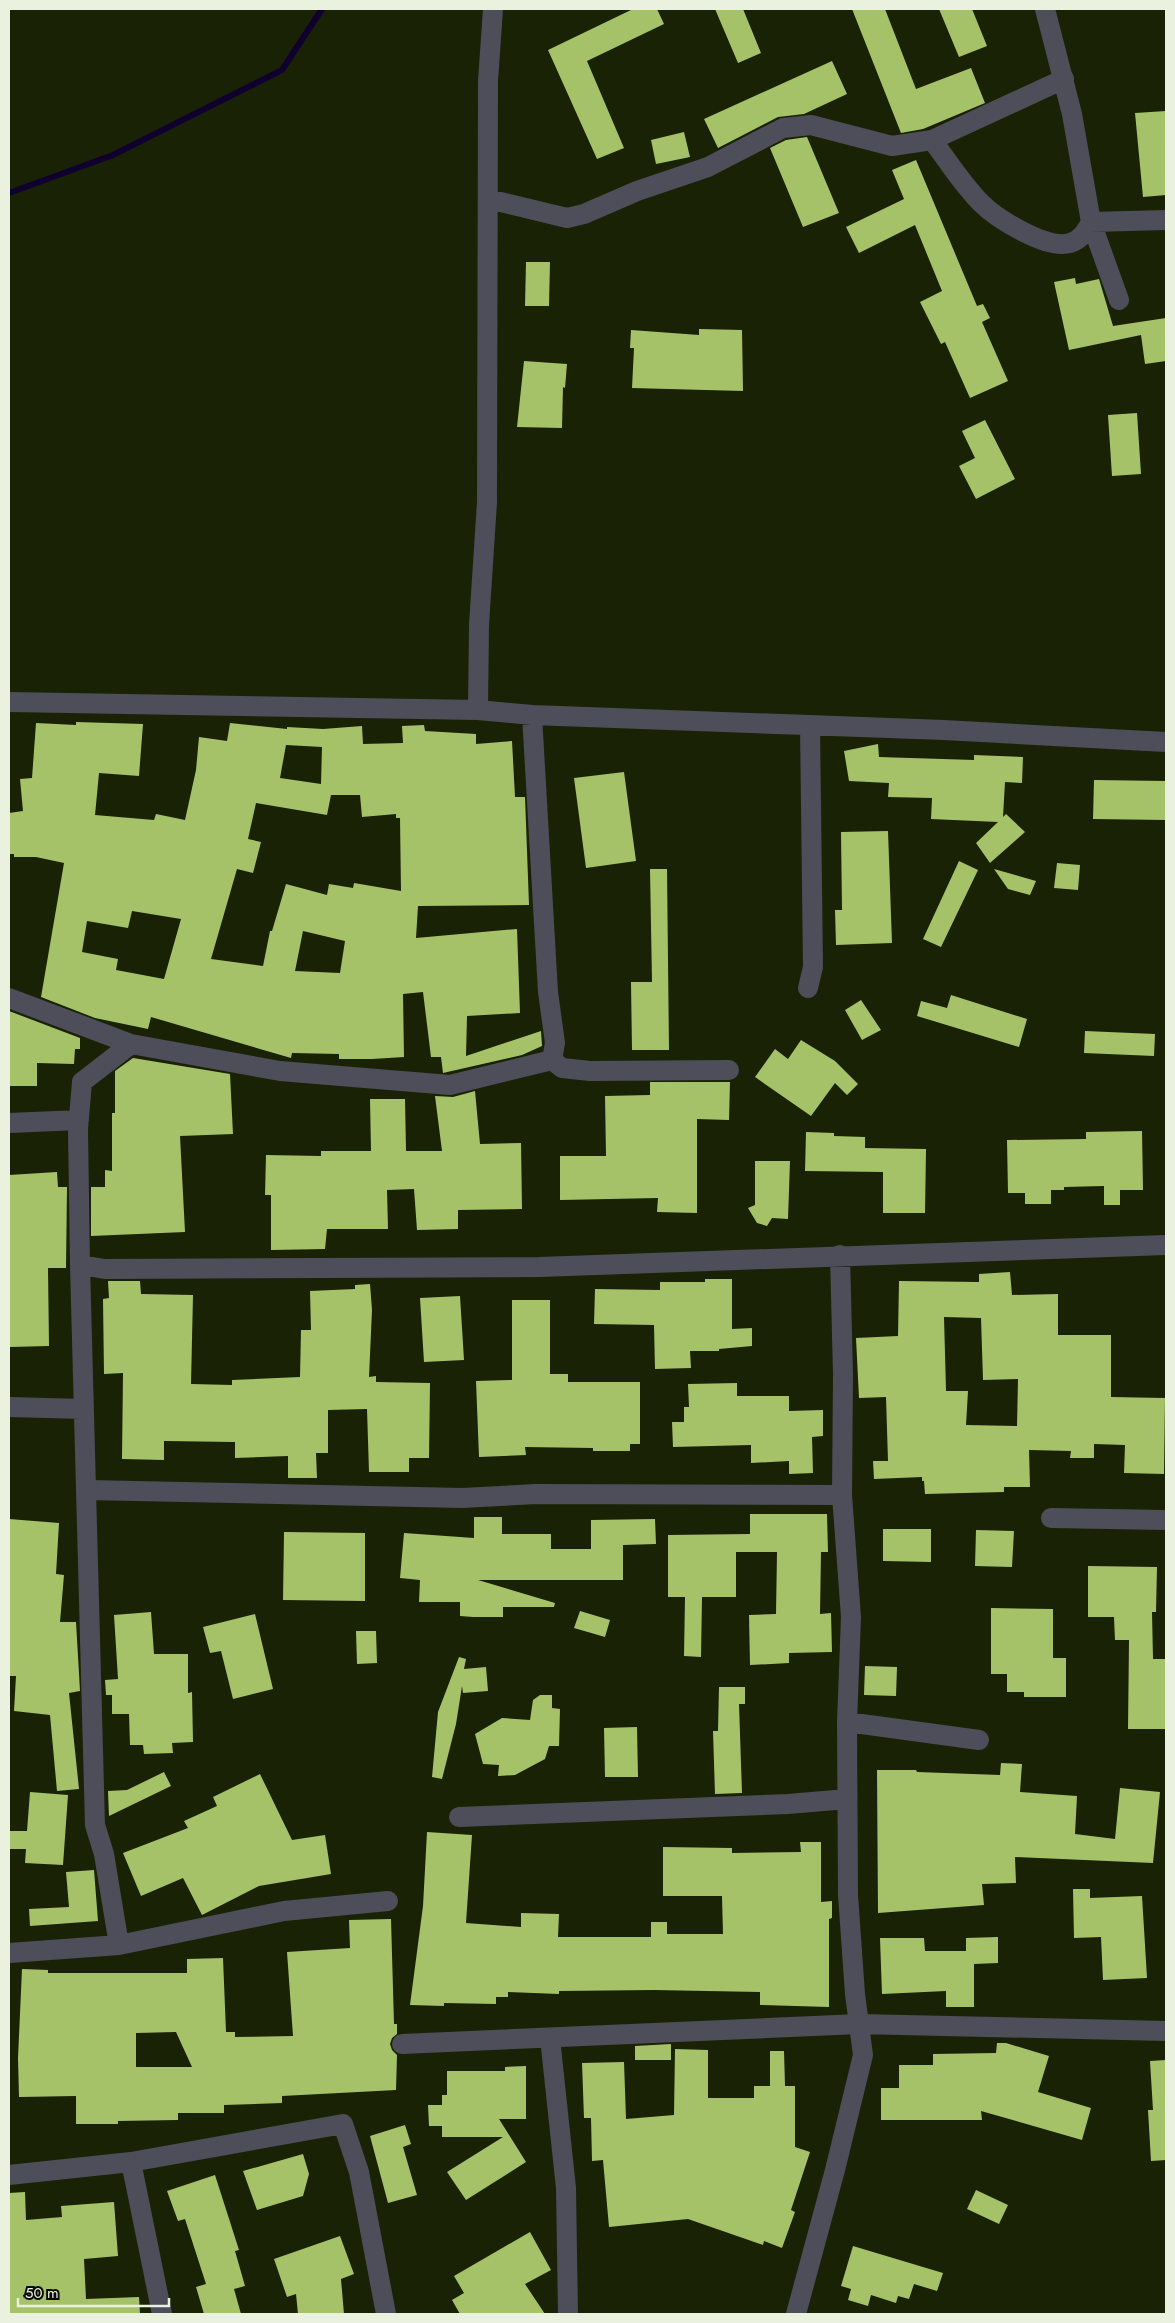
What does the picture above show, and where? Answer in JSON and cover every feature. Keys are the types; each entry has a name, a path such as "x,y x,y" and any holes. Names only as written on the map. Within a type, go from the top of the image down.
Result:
{"street":[{"path":"478,710 478,625 487,502 488,81 493,9"},
{"path":"1045,9 1064,79 1091,222 1119,300"},
{"path":"488,199 567,218 584,214 637,191 708,167 783,128 804,125 892,146 932,140 1064,79"},
{"path":"932,140 982,204 996,215 1029,234 1053,243 1070,244 1082,236 1091,222"},
{"path":"1091,222 1166,220"},
{"path":"9,702 478,710 532,715 810,725 1166,742"},
{"path":"532,715 547,983 555,1043 552,1060"},
{"path":"808,988 813,968 810,725"},
{"path":"9,998 131,1044 280,1071 450,1085 552,1060"},
{"path":"119,1944 104,1854 95,1825 87,1490 83,1409 79,1120 82,1082 131,1044"},
{"path":"552,1060 562,1068 590,1071 729,1070"},
{"path":"9,1123 79,1120"},
{"path":"80,1265 105,1269 529,1268 1166,1244"},
{"path":"796,2314 835,2170 863,2054 848,1895 847,1722 851,1616 842,1496 843,1374 840,1255"},
{"path":"9,1407 83,1409"},
{"path":"87,1490 462,1498 536,1494 842,1496"},
{"path":"1051,1518 1166,1520"},
{"path":"847,1722 979,1740"},
{"path":"459,1817 788,1804 847,1799"},
{"path":"9,1953 119,1944 284,1911 388,1901"},
{"path":"402,2044 859,2024 1166,2031"},
{"path":"550,2038 566,2188 568,2314"},
{"path":"9,2175 131,2162 343,2124 359,2172 386,2314"},
{"path":"131,2162 162,2314"}],"building":[{"path":"633,9 657,9 664,24 587,61 624,148 597,159 548,50"},
{"path":"715,9 743,9 761,53 738,63"},
{"path":"852,9 885,9 916,89 971,68 985,103 923,129 901,133"},
{"path":"939,9 972,9 987,46 959,57"},
{"path":"832,61 847,94 804,114 778,117 718,148 704,119"},
{"path":"1166,111 1166,195 1143,197 1135,113"},
{"path":"684,132 690,157 656,164 651,140"},
{"path":"807,137 839,213 803,227 770,148 786,140"},
{"path":"916,160 977,306 983,304 990,318 982,322 1008,381 970,398 945,342 941,344 920,302 942,291 915,225 859,253 846,227 904,199 892,170"},
{"path":"526,262 550,262 549,306 525,306"},
{"path":"1075,278 1076,284 1099,279 1113,326 1166,318 1166,361 1145,364 1141,335 1069,350 1054,282"},
{"path":"699,329 742,330 743,391 632,388 634,348 630,348 631,330 699,335"},
{"path":"524,361 567,364 565,388 563,387 562,428 517,427"},
{"path":"1137,413 1141,474 1112,476 1108,415"},
{"path":"985,420 1015,479 976,499 959,466 975,458 962,431"},
{"path":"76,722 143,724 139,776 99,773 95,815 154,820 156,814 185,820 196,770 199,737 227,741 230,723 287,729 287,727 323,729 362,726 363,744 403,743 402,726 424,725 425,731 476,734 476,744 512,741 515,797 525,797 529,905 418,906 416,938 517,929 520,1013 467,1016 466,1056 541,1031 542,1046 522,1055 443,1073 441,1057 431,1057 423,992 403,994 404,1057 372,1059 339,1059 339,1054 292,1053 291,1058 151,1017 148,1029 95,1018 41,997 64,863 36,857 14,857 14,854 9,854 9,813 23,811 20,779 32,778 36,723 76,725","holes":["286,745 322,747 321,784 280,778","331,795 360,795 362,817 396,814 396,818 400,818 401,891 354,883 353,888 329,884 327,895 286,884 272,931 270,931 263,966 211,959 237,869 253,873 261,842 248,839 256,803 327,815","132,911 181,919 164,979 116,970 118,959 82,952 87,921 128,928","303,931 345,941 340,973 295,971"]},
{"path":"878,744 879,757 974,760 974,755 1023,757 1022,783 1005,782 1003,817 1006,814 1025,832 990,863 976,843 998,822 931,819 932,798 888,797 889,783 849,781 844,751"},
{"path":"624,772 636,861 586,868 574,778"},
{"path":"1094,780 1166,781 1166,820 1093,819"},
{"path":"888,831 892,943 836,945 835,910 842,910 841,832"},
{"path":"959,861 978,870 941,947 923,939"},
{"path":"1057,863 1080,865 1078,890 1054,888"},
{"path":"650,869 667,869 669,1050 632,1050 631,982 652,982"},
{"path":"994,869 1036,881 1030,895 1008,889"},
{"path":"951,995 1027,1019 1019,1047 917,1016 921,1001 947,1008"},
{"path":"861,1000 881,1030 862,1040 845,1010"},
{"path":"9,1011 80,1038 80,1049 75,1049 74,1064 37,1063 37,1086 9,1086"},
{"path":"1085,1031 1155,1034 1154,1056 1084,1053"},
{"path":"801,1040 835,1061 858,1084 847,1095 835,1083 811,1116 755,1077 775,1049 788,1059"},
{"path":"133,1058 230,1074 233,1134 180,1136 185,1232 91,1236 91,1187 105,1187 105,1170 112,1171 112,1113 115,1113 115,1071"},
{"path":"650,1082 730,1082 729,1120 697,1119 697,1213 657,1212 658,1198 560,1200 560,1156 606,1156 605,1096 650,1095"},
{"path":"475,1091 480,1144 521,1143 522,1209 458,1210 458,1229 417,1230 414,1189 387,1190 388,1229 327,1229 325,1249 271,1250 271,1195 265,1195 266,1155 321,1156 321,1151 371,1151 370,1099 405,1099 406,1151 442,1151 435,1096 453,1097"},
{"path":"1142,1131 1143,1190 1120,1190 1120,1205 1104,1205 1104,1186 1064,1187 1064,1190 1051,1190 1051,1204 1025,1204 1025,1193 1008,1193 1007,1140 1086,1139 1086,1132"},
{"path":"806,1132 834,1133 834,1136 865,1137 865,1148 926,1149 925,1213 883,1213 883,1172 805,1171"},
{"path":"755,1161 790,1161 788,1219 772,1218 767,1226 757,1223 748,1208 755,1205"},
{"path":"57,1172 58,1187 67,1187 66,1268 48,1268 49,1346 9,1347 9,1175"},
{"path":"1010,1272 1012,1295 1058,1294 1058,1335 1111,1335 1111,1397 1165,1398 1164,1474 1124,1473 1125,1445 1094,1444 1094,1458 1070,1458 1071,1451 1029,1450 1030,1487 1004,1487 1004,1492 925,1494 922,1477 874,1479 873,1461 888,1461 886,1397 859,1398 856,1338 898,1336 899,1281 979,1282 979,1274","holes":["944,1317 981,1318 983,1380 1018,1379 1017,1426 966,1425 968,1391 946,1391"]},
{"path":"705,1279 732,1279 732,1329 752,1328 752,1346 719,1349 719,1351 690,1351 691,1368 655,1369 654,1325 594,1324 595,1289 660,1290 660,1282 705,1282"},
{"path":"108,1281 140,1281 141,1294 193,1295 191,1384 232,1385 232,1380 300,1377 301,1330 311,1330 310,1291 355,1289 355,1285 370,1284 372,1310 369,1377 376,1376 376,1382 430,1383 429,1458 409,1458 409,1472 369,1472 367,1409 328,1410 328,1453 316,1453 317,1478 288,1478 288,1456 235,1458 235,1442 164,1441 164,1460 122,1459 123,1373 104,1374 103,1299 109,1298"},
{"path":"460,1296 464,1360 424,1362 420,1298"},
{"path":"512,1300 550,1300 550,1374 568,1374 568,1382 640,1382 640,1444 630,1444 630,1451 593,1451 593,1448 525,1447 526,1455 479,1457 476,1381 512,1380"},
{"path":"737,1383 737,1396 789,1396 789,1411 823,1410 823,1436 812,1437 813,1473 789,1474 789,1461 751,1463 751,1445 673,1447 672,1422 684,1422 684,1407 689,1407 688,1384"},
{"path":"750,1514 827,1514 828,1552 821,1552 820,1614 831,1613 832,1652 789,1653 789,1663 750,1665 749,1615 776,1614 777,1552 736,1552 736,1597 702,1597 701,1657 684,1656 685,1597 668,1597 668,1535 750,1534"},
{"path":"474,1517 502,1517 502,1534 551,1534 551,1549 591,1549 591,1520 655,1519 656,1544 623,1545 623,1580 478,1580 555,1603 554,1607 503,1607 503,1617 473,1617 460,1616 460,1602 419,1602 420,1580 400,1578 404,1533 474,1538"},
{"path":"9,1519 59,1523 56,1574 64,1575 60,1622 76,1622 80,1691 69,1693 79,1789 57,1791 50,1715 14,1711 16,1676 9,1676"},
{"path":"883,1529 931,1529 931,1562 883,1561"},
{"path":"976,1530 1014,1531 1012,1567 975,1566"},
{"path":"284,1532 365,1533 365,1601 283,1600"},
{"path":"1088,1566 1157,1567 1156,1612 1152,1612 1153,1659 1166,1659 1166,1729 1128,1729 1129,1640 1115,1640 1114,1617 1088,1617"},
{"path":"991,1608 1053,1609 1053,1658 1066,1658 1066,1697 1024,1697 1024,1692 1007,1692 1007,1674 991,1674"},
{"path":"580,1611 610,1620 605,1637 574,1628"},
{"path":"151,1612 154,1654 188,1654 188,1693 192,1692 193,1742 172,1743 173,1753 144,1754 143,1745 130,1745 129,1714 112,1714 112,1695 106,1695 105,1680 118,1679 114,1615"},
{"path":"255,1614 273,1689 233,1699 221,1651 210,1653 203,1627"},
{"path":"356,1631 376,1631 377,1663 357,1664"},
{"path":"459,1657 466,1659 464,1669 486,1667 488,1691 463,1693 462,1686 456,1724 442,1779 432,1777 438,1712"},
{"path":"865,1666 897,1667 896,1696 864,1695"},
{"path":"719,1687 745,1687 745,1704 739,1704 742,1793 715,1794 713,1731 718,1731"},
{"path":"540,1695 552,1695 552,1708 560,1709 559,1746 549,1746 545,1759 515,1775 498,1776 499,1765 483,1764 475,1734 502,1718 530,1720 533,1700"},
{"path":"637,1727 638,1777 605,1777 604,1728"},
{"path":"1001,1763 1022,1764 1020,1792 1077,1796 1075,1834 1115,1839 1120,1788 1160,1792 1153,1863 1015,1857 1016,1883 982,1884 984,1905 878,1913 877,1770 916,1770 917,1772 1000,1775"},
{"path":"164,1772 171,1786 109,1816 108,1791 127,1790"},
{"path":"260,1774 292,1840 325,1835 331,1874 259,1886 202,1915 183,1878 141,1896 123,1853 188,1828 184,1821 217,1806 213,1797"},
{"path":"30,1792 68,1795 63,1865 25,1863 26,1849 9,1849 9,1831 27,1831"},
{"path":"427,1832 472,1835 466,1923 521,1927 521,1913 559,1914 558,1937 651,1937 651,1922 667,1922 667,1934 723,1934 722,1896 663,1896 663,1847 732,1848 732,1853 801,1852 800,1842 821,1842 821,1902 832,1901 832,1918 829,1919 829,2007 760,2005 760,1992 654,1990 559,1991 559,1994 508,1992 508,1997 496,1997 496,2004 444,2003 444,2006 410,2005 423,1906"},
{"path":"94,1870 98,1921 30,1926 29,1909 69,1907 66,1872"},
{"path":"1073,1889 1090,1889 1090,1898 1142,1896 1147,1978 1103,1980 1101,1937 1074,1938"},
{"path":"391,1919 394,2024 397,2024 397,2034 392,2038 390,2044 392,2050 397,2055 396,2090 282,2096 282,2103 224,2105 224,2113 178,2113 178,2120 118,2121 118,2124 76,2124 76,2096 19,2097 18,2058 22,1969 48,1970 48,1973 187,1973 187,1959 223,1958 226,2032 235,2032 235,2037 293,2036 287,1952 350,1948 349,1920","holes":["176,2032 192,2067 136,2067 136,2033"]},
{"path":"998,1937 998,1963 974,1964 974,2007 946,2007 946,1991 882,1994 880,1938 924,1938 925,1951 966,1951 966,1938"},
{"path":"997,2043 1006,2043 1049,2056 1038,2092 1091,2108 1082,2140 981,2111 982,2120 881,2120 881,2088 899,2088 899,2065 933,2065 933,2054 996,2053"},
{"path":"671,2044 671,2060 635,2060 635,2046"},
{"path":"675,2049 708,2050 708,2098 754,2098 754,2086 770,2086 770,2051 784,2051 785,2086 795,2086 795,2147 810,2152 791,2210 795,2212 782,2248 764,2241 763,2245 688,2219 609,2227 603,2160 592,2161 591,2118 584,2118 582,2063 624,2062 626,2119 674,2115"},
{"path":"1166,2060 1166,2160 1151,2161 1148,2110 1153,2110 1150,2061"},
{"path":"526,2066 526,2119 499,2119 526,2162 466,2200 447,2172 503,2137 442,2137 442,2126 429,2126 428,2105 442,2105 442,2095 447,2095 447,2071 505,2071 505,2067"},
{"path":"405,2125 411,2144 403,2147 417,2195 388,2203 370,2136"},
{"path":"303,2154 309,2174 303,2196 257,2210 243,2171"},
{"path":"215,2175 239,2250 235,2251 245,2286 234,2289 241,2314 204,2314 196,2287 206,2284 185,2219 178,2221 167,2191"},
{"path":"976,2190 1008,2205 999,2224 967,2209"},
{"path":"25,2192 26,2220 62,2217 61,2206 114,2202 118,2256 84,2259 86,2299 139,2297 140,2314 9,2314 9,2193"},
{"path":"530,2232 551,2270 525,2284 545,2314 460,2314 452,2300 464,2293 454,2276"},
{"path":"340,2236 354,2274 341,2279 344,2314 298,2314 296,2294 287,2297 274,2259"},
{"path":"853,2246 943,2273 937,2291 914,2284 909,2299 898,2296 896,2303 871,2295 868,2306 848,2300 851,2289 841,2286"}],"waterway":[{"path":"9,193 113,155 282,70 322,9"}]}
